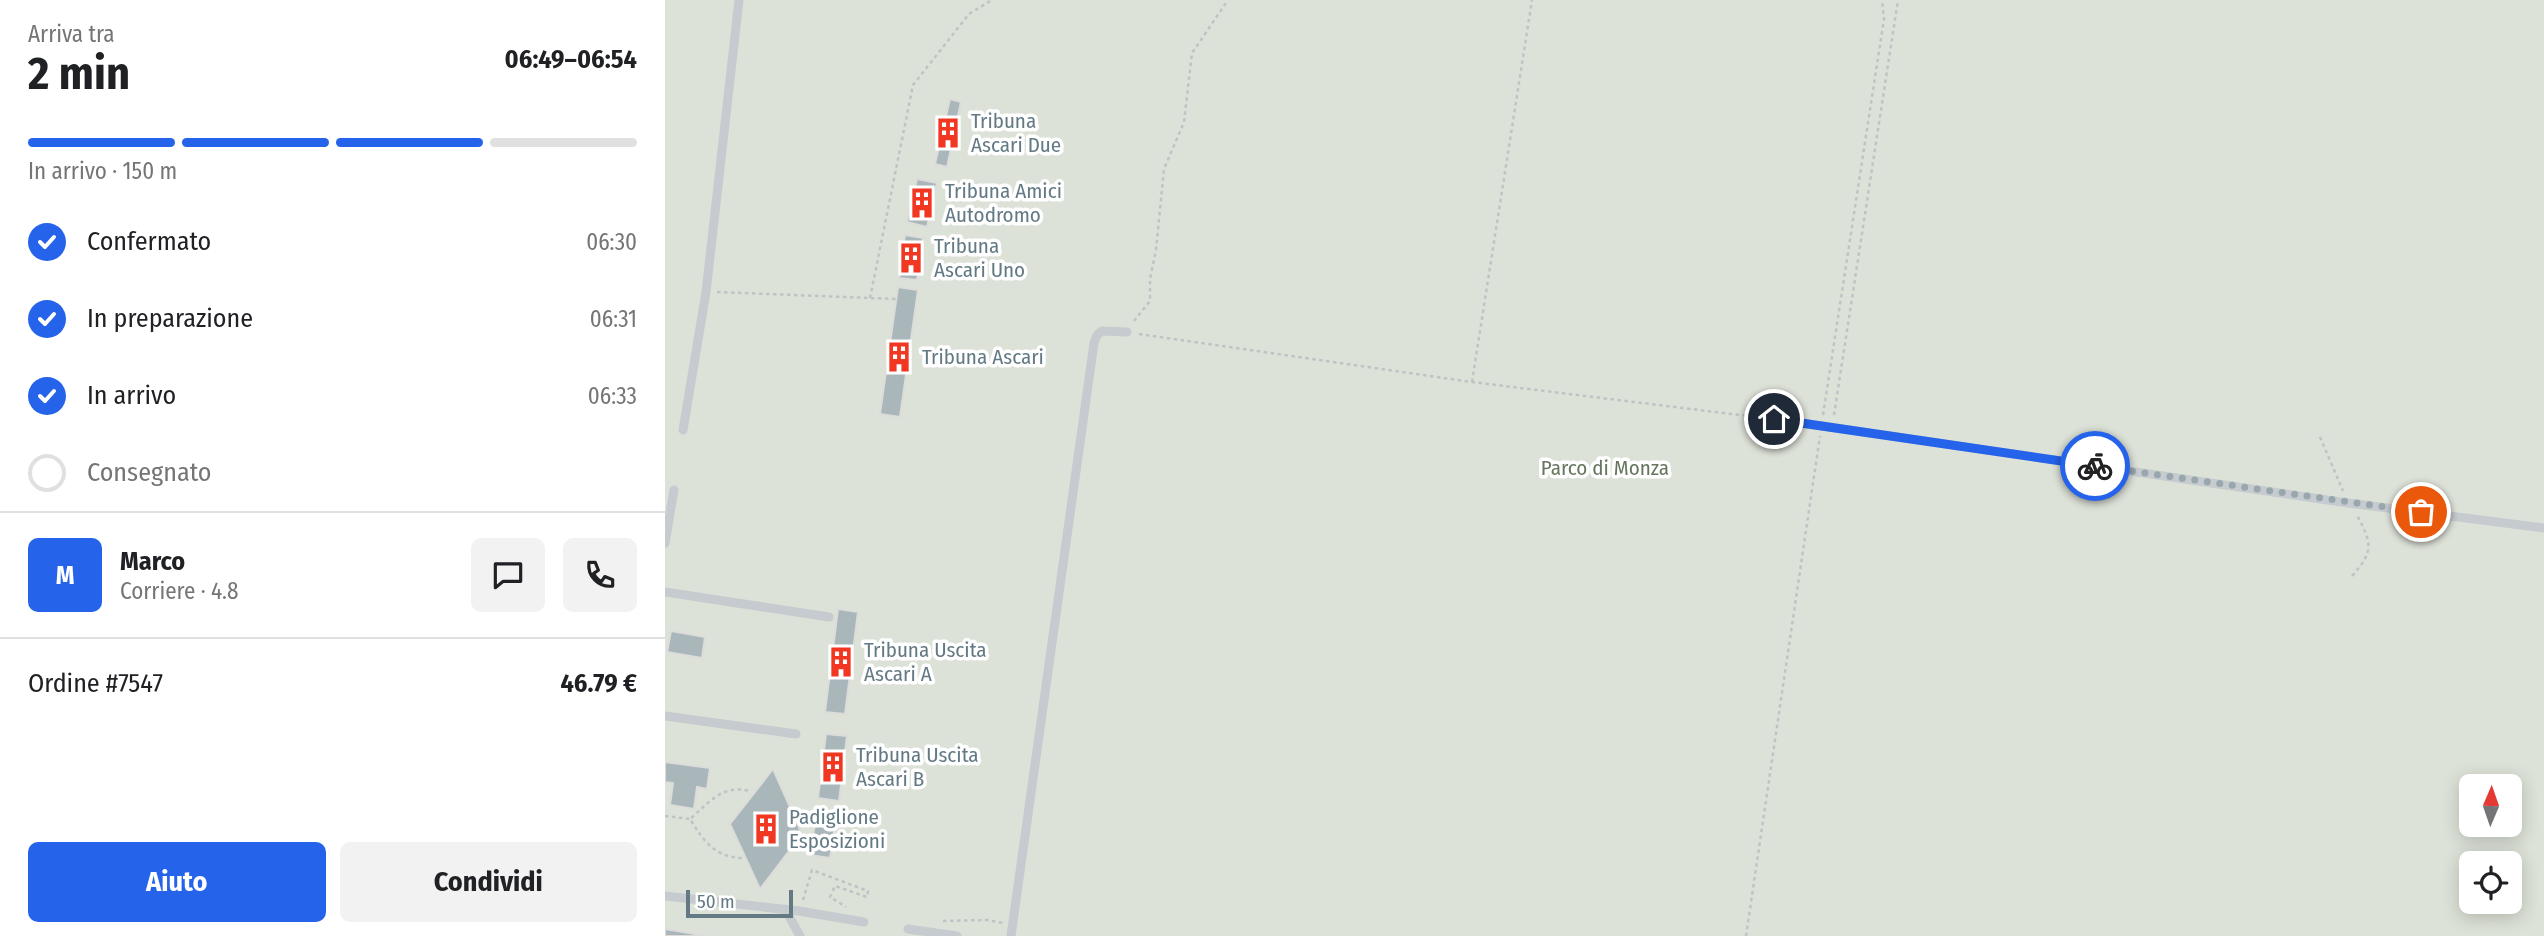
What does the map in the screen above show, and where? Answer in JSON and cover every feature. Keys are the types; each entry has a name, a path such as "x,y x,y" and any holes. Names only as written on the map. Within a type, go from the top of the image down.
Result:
{"lane":[{"path":"684,430 706,292 739,0"},
{"path":"1011,936 1094,343 1102,331 1127,332"},
{"path":"1774,419 2348,503 2544,528"},
{"path":"665,543 674,490"},
{"path":"665,592 829,617"},
{"path":"665,716 796,733"},
{"path":"665,896 785,909 864,922"},
{"path":"785,909 800,936"},
{"path":"908,929 957,936"}],"path":[{"path":"870,298 913,85 969,14 992,0"},
{"path":"1228,0 1192,53 1184,122 1164,169 1156,250 1150,279 1150,301 1127,332 1472,382 1774,419"},
{"path":"1472,382 1532,0"},
{"path":"1747,936 1821,426 1884,19 1882,0"},
{"path":"1832,427 1898,0"},
{"path":"706,292 897,299"},
{"path":"665,816 690,819 723,791 735,787 750,791"},
{"path":"690,819 708,847 727,858 742,858"},
{"path":"799,911 812,870 868,891 867,897 835,886 831,897 847,908"},
{"path":"935,921 987,920 1012,924"}],"green space":[{"name":"Parco di Monza","path":"665,0 2544,0 2544,936 665,936"}],"building":[{"name":"Tribuna Ascari Due","path":"950,99 961,102 947,167 935,164"},
{"name":"Tribuna Amici Autodromo","path":"917,179 937,183 927,227 907,222"},
{"name":"Tribuna Ascari Uno","path":"905,235 923,238 917,280 899,278"},
{"name":"Tribuna Ascari","path":"898,287 918,290 900,417 880,414"},
{"name":"Tribuna Uscita Ascari A","path":"838,609 858,612 845,714 825,712"},
{"path":"671,631 705,637 702,658 667,652"},
{"name":"Tribuna Uscita Ascari B","path":"826,734 847,736 839,801 818,798"},
{"path":"665,762 710,768 707,789 697,787 694,809 670,805 673,783 665,782"},
{"name":"Padiglione Esposizioni","path":"773,769 802,834 760,889 730,824"},
{"path":"817,811 837,814 830,858 810,855"},
{"path":"665,929 707,936 665,936"}],"way so far":[{"path":"2095,466 2421,512"}],"place":[{"name":"Tribuna Ascari Due","path":"948,133"},
{"name":"Tribuna Amici Autodromo","path":"922,203"},
{"name":"Tribuna Ascari Uno","path":"911,258"},
{"name":"Tribuna Ascari","path":"899,357"},
{"name":"Tribuna Uscita Ascari A","path":"841,662"},
{"name":"Tribuna Uscita Ascari B","path":"833,767"},
{"name":"Padiglione Esposizioni","path":"766,829"}],"route":[{"path":"1774,419 2095,466"}]}
